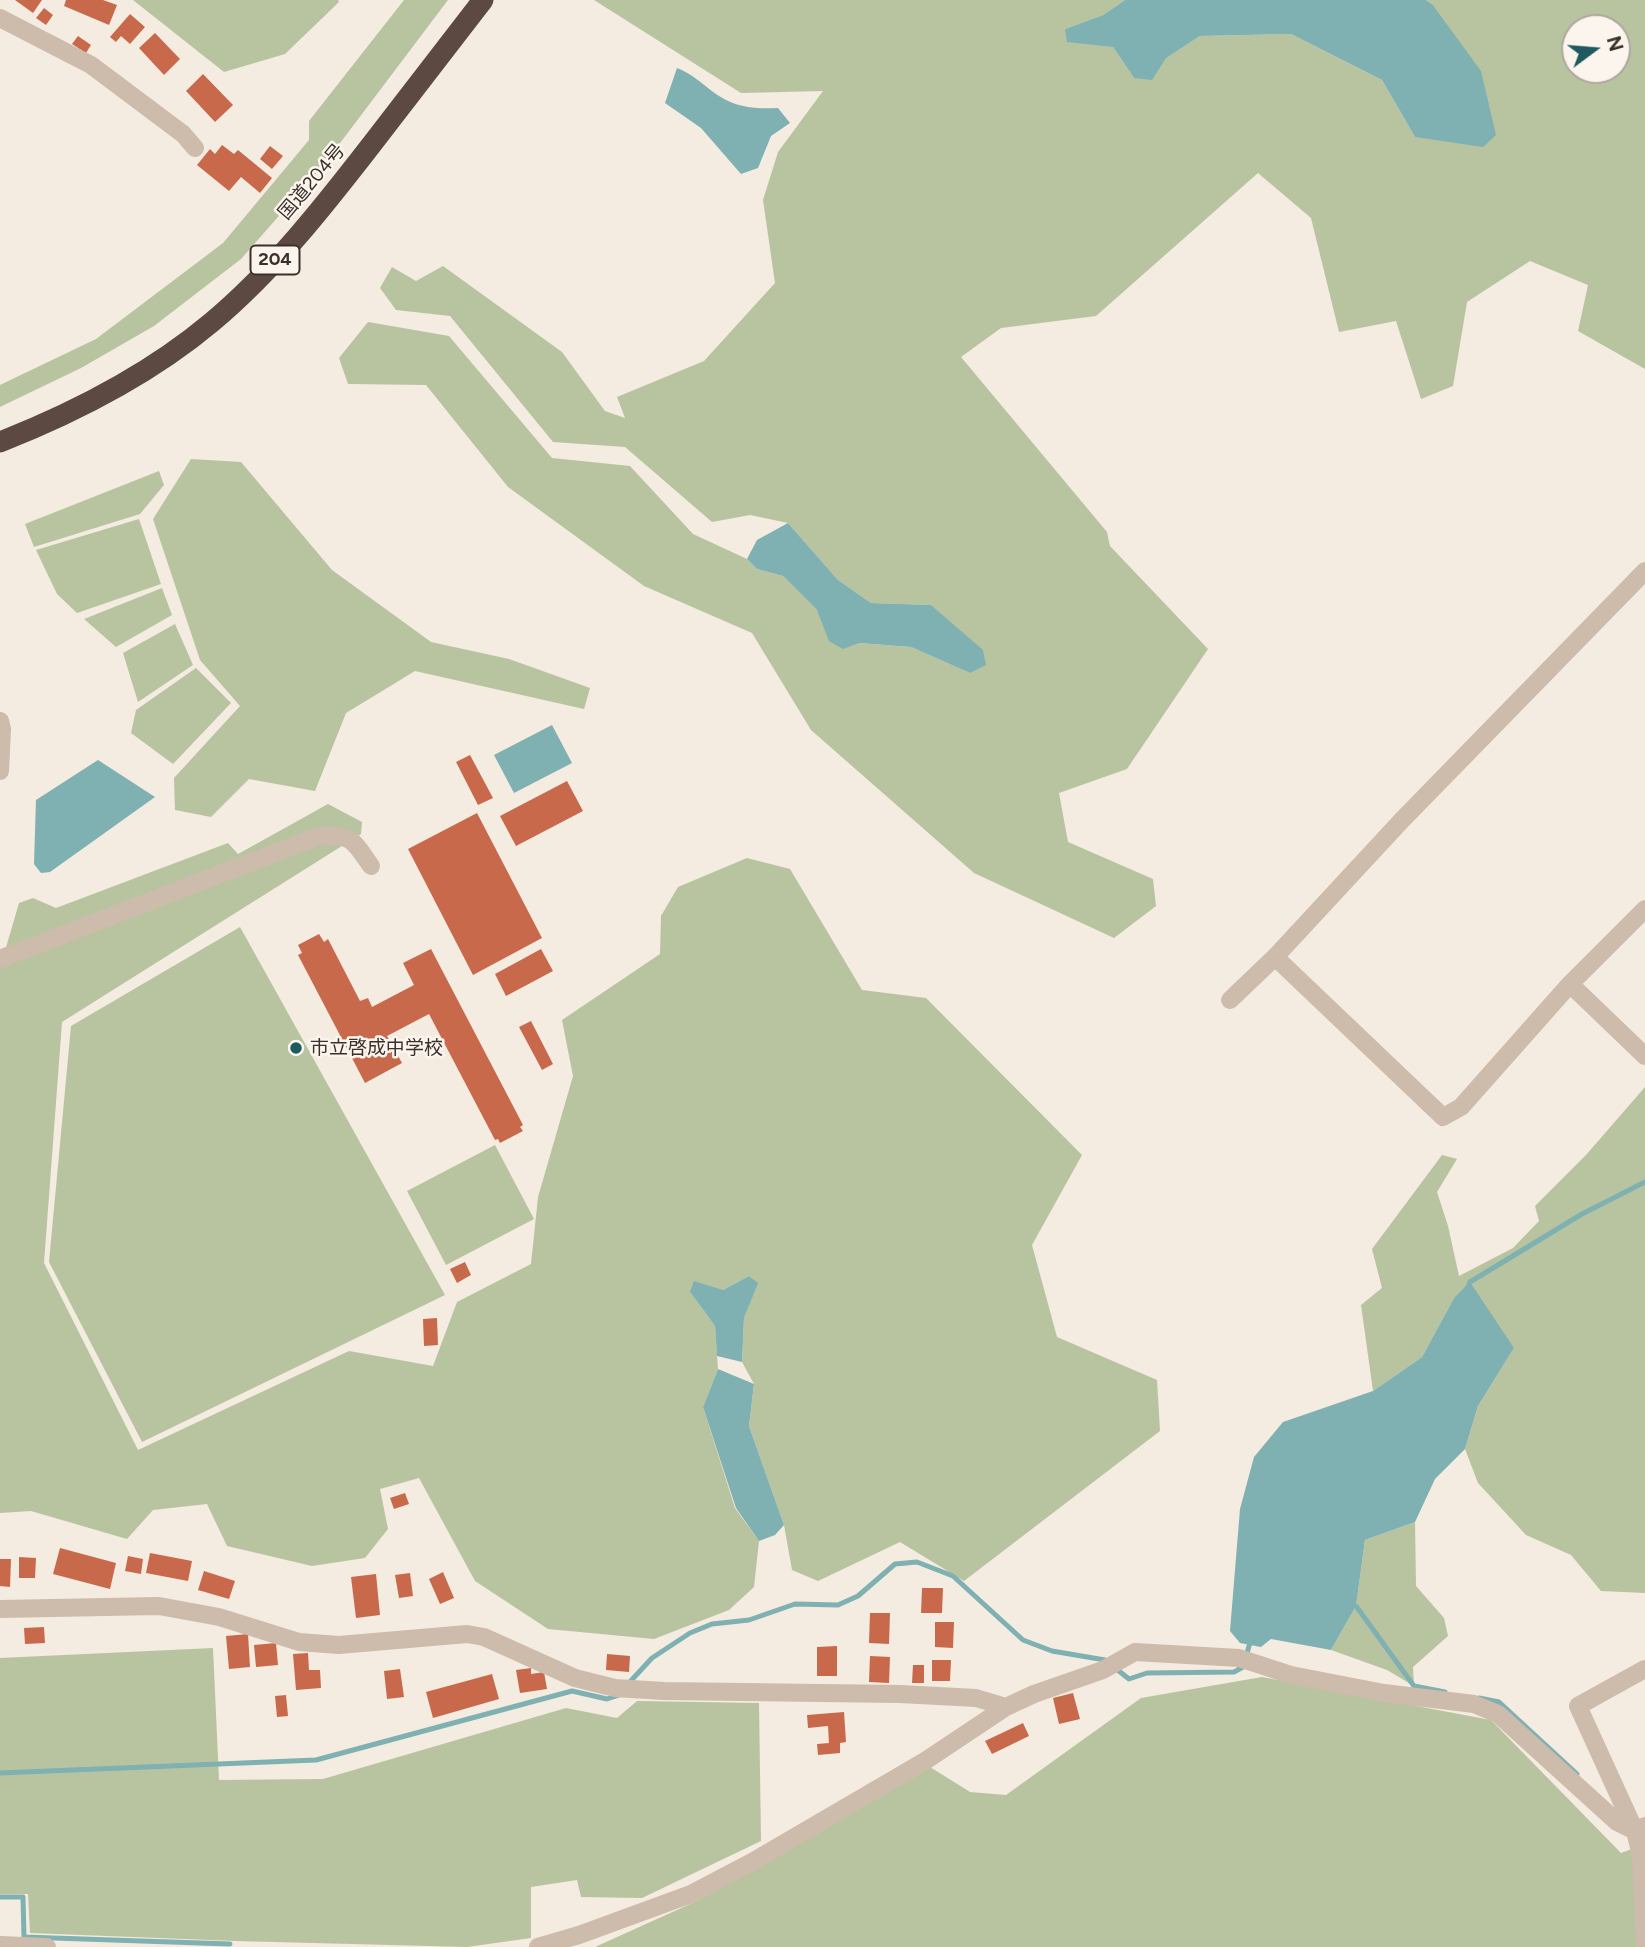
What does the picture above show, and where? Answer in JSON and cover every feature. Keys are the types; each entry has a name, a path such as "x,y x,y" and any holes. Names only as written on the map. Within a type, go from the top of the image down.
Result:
{"highway":[{"name":"国道204号","path":"0,442 79,408 127,383 171,354 213,321 255,281 337,189 483,0"}],"street":[{"path":"0,18 91,65 183,134 195,148"},
{"path":"1230,1000 1275,957 1402,820 1642,579"},
{"path":"0,721 0,771"},
{"path":"0,959 318,836 340,835 356,843 371,866"},
{"path":"1275,957 1443,1117 1461,1107 1570,984 1645,909"},
{"path":"1570,984 1645,1056"},
{"path":"0,1609 159,1606 219,1617 299,1642 339,1646 467,1634 484,1637 575,1678 624,1689 976,1698 1006,1707"},
{"path":"538,1947 691,1894 752,1862 925,1761 1006,1707 1110,1666 1135,1652 1245,1660 1291,1675 1384,1693 1474,1704 1497,1714 1617,1822 1640,1829"},
{"path":"1645,1670 1578,1706 1640,1829 1645,1947"},
{"path":"0,1945 47,1947"}],"green space":[{"path":"133,0 339,2 285,54 224,72"},
{"path":"404,0 448,0 322,167 241,259 154,326 81,368 0,407 0,385 96,339 223,243 309,140 309,121"},
{"path":"594,0 1125,0 1103,15 1065,29 1113,47 1134,78 1200,36 1291,34 1382,80 1415,137 1432,4 1426,0 1645,0 1645,369 1578,331 1588,285 1530,261 1467,302 1453,386 1421,399 1396,321 1339,332 1311,218 1258,173 1096,316 1001,328 961,357 1107,532 1110,546 1208,649 1127,769 1059,793 1068,842 1153,879 1156,906 1114,938 974,873 811,730 752,633 644,586 508,487 426,385 348,384 339,358 368,322 449,336 552,458 630,466 693,534 747,559 757,569 783,576 817,610 859,643 911,647 970,673 931,605 871,603 838,580 788,523 750,515 712,522 625,447 553,442 450,316 396,310 380,288 392,267 416,281 443,266 562,352 605,411 625,418 617,397 704,361 775,283 763,200 778,152 823,91 741,93"},
{"path":"191,459 241,462 332,570 431,642 509,659 590,688 584,709 415,671 346,713 315,791 249,779 211,817 175,810 174,778 240,706 200,660 153,519"},
{"path":"159,471 164,485 140,514 34,547 25,524"},
{"path":"139,519 161,584 77,613 57,594 36,550"},
{"path":"162,588 172,615 116,647 84,619"},
{"path":"175,624 193,665 138,702 123,653"},
{"path":"196,668 231,703 173,764 131,733 136,710"},
{"path":"328,804 362,822 361,834 62,1022 44,1263 138,1450 349,1351 433,1366 457,1302 531,1264 538,1197 573,1076 562,1020 660,954 661,916 678,887 747,858 790,869 862,990 926,998 1082,1155 1032,1245 1057,1337 1157,1380 1160,1431 964,1581 900,1542 818,1581 792,1570 784,1525 749,1426 754,1384 742,1362 744,1318 757,1283 749,1276 723,1290 690,1292 715,1326 718,1369 703,1407 735,1508 759,1541 754,1587 729,1610 654,1639 548,1629 475,1581 419,1478 380,1489 388,1529 365,1558 312,1566 227,1546 207,1504 153,1510 127,1539 31,1511 0,1513 0,968 19,903 33,898 56,908 228,843 238,854"},
{"path":"240,927 445,1295 142,1442 49,1262 71,1026"},
{"path":"1645,1087 1645,1593 1601,1591 1571,1555 1526,1535 1478,1483 1465,1449 1478,1406 1514,1348 1454,1298 1422,1357 1373,1391 1361,1305 1382,1288 1372,1249 1442,1155 1457,1159 1437,1192 1459,1276 1513,1248 1539,1221 1535,1206 1586,1155"},
{"path":"495,1145 534,1219 446,1265 407,1191"},
{"path":"1415,1522 1416,1586 1444,1618 1448,1636 1413,1667 1414,1686 1387,1670 1331,1650 1356,1606 1365,1540"},
{"path":"213,1648 219,1780 323,1779 566,1708 617,1718 637,1701 759,1703 761,1841 642,1898 581,1897 577,1880 531,1887 531,1938 467,1947 30,1933 28,1894 0,1894 0,1658"},
{"path":"1262,1677 1491,1720 1621,1853 1645,1844 1645,1947 595,1947 699,1900 930,1767 970,1792 1006,1795 1141,1698"}],"water":[{"path":"1125,0 1426,0 1432,4 1481,71 1496,135 1483,147 1415,137 1382,80 1291,34 1200,36 1166,58 1152,80 1134,78 1113,47 1067,42 1065,29 1103,15"},
{"path":"677,68 733,103 755,108 778,108 790,123 771,136 758,168 741,174 701,128 665,103"},
{"path":"788,523 838,580 871,603 931,605 983,650 986,665 970,673 911,647 859,643 843,649 829,641 817,610 783,576 757,569 747,559 757,540"},
{"path":"552,725 572,763 514,793 494,755"},
{"path":"98,760 155,797 50,872 41,873 34,864 36,800"},
{"path":"749,1276 758,1283 744,1318 742,1362 717,1356 715,1326 690,1292 694,1281 723,1290"},
{"path":"1470,1282 1514,1348 1478,1406 1465,1449 1435,1479 1415,1522 1365,1540 1356,1606 1331,1650 1271,1639 1261,1647 1240,1643 1230,1631 1240,1509 1254,1457 1283,1422 1373,1391 1422,1357 1454,1298"},
{"path":"718,1369 754,1384 749,1426 784,1525 775,1535 759,1541 736,1508 703,1407"}],"building":[{"path":"15,0 42,0 33,13"},
{"path":"66,0 103,0 117,5 109,25 64,6"},
{"path":"44,8 53,15 46,25 36,18"},
{"path":"130,14 145,27 130,44 121,36 116,42 110,37"},
{"path":"155,33 180,59 164,75 139,48"},
{"path":"78,36 91,45 86,53 72,44"},
{"path":"203,74 233,105 215,122 186,91"},
{"path":"222,145 234,154 238,150 272,178 260,193 241,177 229,191 197,165 210,149 215,154"},
{"path":"270,146 283,156 272,169 260,159"},
{"path":"470,755 493,798 478,805 456,762"},
{"path":"567,781 583,811 516,846 500,816"},
{"path":"477,813 542,938 473,975 408,849"},
{"path":"319,934 324,942 328,939 360,1001 368,998 372,1007 414,985 403,963 431,949 523,1125 520,1127 523,1131 500,1143 498,1139 495,1140 429,1014 387,1036 402,1063 365,1083 298,955 302,953 298,945"},
{"path":"541,949 553,971 506,996 495,974"},
{"path":"531,1021 553,1064 542,1070 519,1027"},
{"path":"465,1262 471,1275 457,1283 450,1269"},
{"path":"437,1318 438,1345 424,1346 423,1319"},
{"path":"405,1493 409,1504 394,1509 390,1498"},
{"path":"60,1548 116,1563 110,1589 53,1574"},
{"path":"150,1553 192,1561 188,1581 146,1573"},
{"path":"128,1556 143,1559 141,1574 125,1571"},
{"path":"19,1557 36,1558 35,1578 19,1578"},
{"path":"0,1559 11,1559 10,1587 0,1586"},
{"path":"204,1571 235,1581 229,1599 198,1590"},
{"path":"443,1572 454,1598 440,1604 429,1579"},
{"path":"410,1573 413,1596 399,1598 395,1575"},
{"path":"376,1574 380,1615 356,1618 351,1577"},
{"path":"922,1588 943,1588 942,1613 921,1613"},
{"path":"870,1613 890,1613 889,1644 869,1643"},
{"path":"935,1622 954,1622 953,1648 935,1647"},
{"path":"44,1627 45,1643 25,1644 24,1628"},
{"path":"248,1634 250,1667 229,1669 226,1636"},
{"path":"276,1643 278,1665 256,1667 254,1645"},
{"path":"837,1646 837,1676 817,1676 817,1647"},
{"path":"308,1653 309,1670 320,1670 321,1688 296,1690 293,1654"},
{"path":"607,1654 630,1656 629,1672 606,1670"},
{"path":"870,1656 890,1657 889,1683 869,1682"},
{"path":"932,1660 951,1660 950,1681 932,1681"},
{"path":"913,1665 924,1665 924,1683 912,1683"},
{"path":"531,1668 531,1674 544,1672 547,1689 520,1693 516,1670"},
{"path":"400,1669 404,1697 387,1699 384,1671"},
{"path":"492,1674 499,1699 433,1718 426,1692"},
{"path":"1073,1693 1080,1719 1059,1724 1053,1698"},
{"path":"286,1695 288,1716 277,1717 275,1696"},
{"path":"844,1712 846,1742 840,1743 840,1753 818,1755 817,1744 829,1743 828,1726 808,1728 807,1715"},
{"path":"1023,1723 1029,1736 992,1754 985,1741"}],"waterway":[{"path":"1468,1287 1470,1282 1582,1214 1645,1182"},
{"path":"627,1685 652,1658 690,1633 712,1624 749,1620 795,1604 838,1605 858,1596 895,1564 917,1562 953,1576 1023,1640 1052,1651 1105,1660 1129,1679 1147,1673 1234,1672 1243,1667 1251,1639"},
{"path":"1350,1606 1356,1606 1414,1686 1445,1692"},
{"path":"0,1773 316,1760 572,1691 607,1699 619,1695"},
{"path":"1479,1698 1499,1702 1577,1774"},
{"path":"0,1897 23,1897 24,1937 230,1944"}],"place":[{"name":"市立啓成中学校","path":"296,1048"}]}
